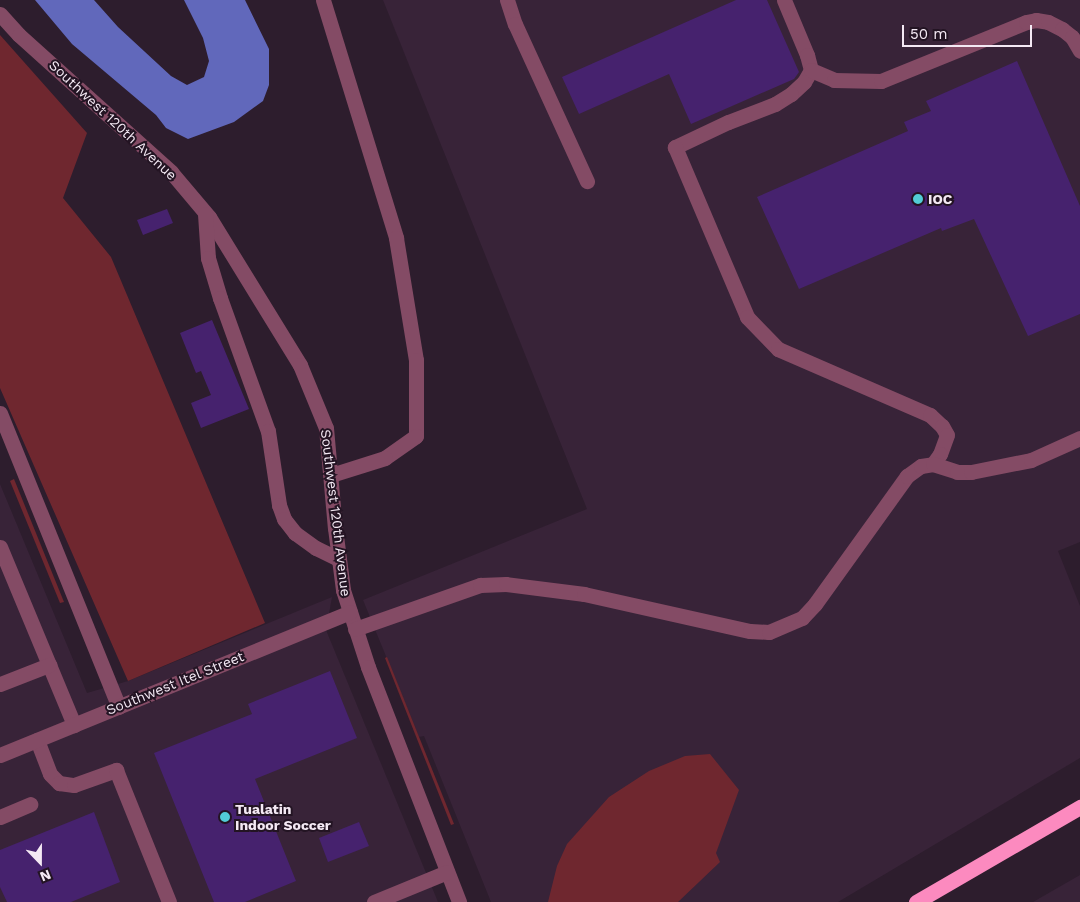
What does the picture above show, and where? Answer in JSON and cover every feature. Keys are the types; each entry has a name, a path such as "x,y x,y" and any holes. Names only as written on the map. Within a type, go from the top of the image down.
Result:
{"highway":[{"path":"916,902 1080,808"}],"street":[{"path":"323,0 396,238 416,360 416,436 386,458 331,475"},
{"path":"507,0 515,24 587,181"},
{"path":"784,0 807,55 811,70 804,82 791,94 775,104 675,148 746,317 778,348 930,416 942,426 947,435 940,454 933,464"},
{"name":"Southwest 120th Avenue","path":"0,14 19,34 171,172 205,213 300,365 326,428 343,590 355,629 459,902"},
{"path":"811,70 834,80 881,81 1026,22 1036,20 1048,22 1062,29 1072,38 1080,51"},
{"path":"205,213 208,258 220,298 268,431 279,505 284,519 295,533 339,559"},
{"path":"0,413 119,706"},
{"path":"355,629 480,585 506,584 584,594 750,631 769,632 794,622 808,611 846,563 907,476 921,466 933,464 957,472 972,472 1031,460 1080,438"},
{"path":"0,548 74,725"},
{"name":"Southwest Itel Street","path":"0,755 350,612"},
{"path":"0,684 49,665"},
{"path":"37,740 50,774 59,783 74,785 116,770 169,902"},
{"path":"0,817 30,804"},
{"path":"374,902 447,872"}],"shaded area":[{"path":"383,0 1080,0 1080,542 1058,551 1080,606 1080,758 838,902 491,902 424,736 419,737 363,600 587,509"},
{"path":"0,35 87,133 63,198 111,257 265,623 128,681 0,388"},
{"path":"14,479 64,602 60,603 10,481"},
{"path":"0,484 87,693 128,681 332,597 326,630 438,902 0,902"},
{"path":"387,657 454,824 451,825 385,658"},
{"path":"710,754 739,790 716,853 720,862 678,902 548,902 557,866 567,844 609,797 649,771 685,756"},
{"path":"1080,875 1080,902 1033,902"}],"water":[{"path":"35,0 94,0 118,27 171,76 187,85 204,77 209,61 203,38 184,0 245,0 269,49 269,85 263,101 234,122 188,139 166,128 156,115 72,44"}],"building":[{"path":"736,0 767,0 799,72 794,79 691,124 669,74 579,114 562,77"},
{"name":"IOC","path":"1017,61 1080,206 1080,314 1028,336 974,219 942,231 941,228 799,289 757,197 908,131 904,122 931,111 926,101"},
{"path":"167,209 173,223 143,235 137,220"},
{"path":"212,320 249,409 201,428 191,403 211,395 201,371 196,373 180,333"},
{"name":"Tualatin Indoor Soccer","path":"330,671 357,738 255,779 296,881 245,902 214,902 154,753 252,714 248,704"},
{"path":"94,812 120,882 71,902 7,902 0,887 0,850"},
{"path":"359,822 369,846 328,862 319,838"}],"place":[{"name":"IOC","path":"918,199"},
{"name":"Tualatin Indoor Soccer","path":"225,817"}]}
